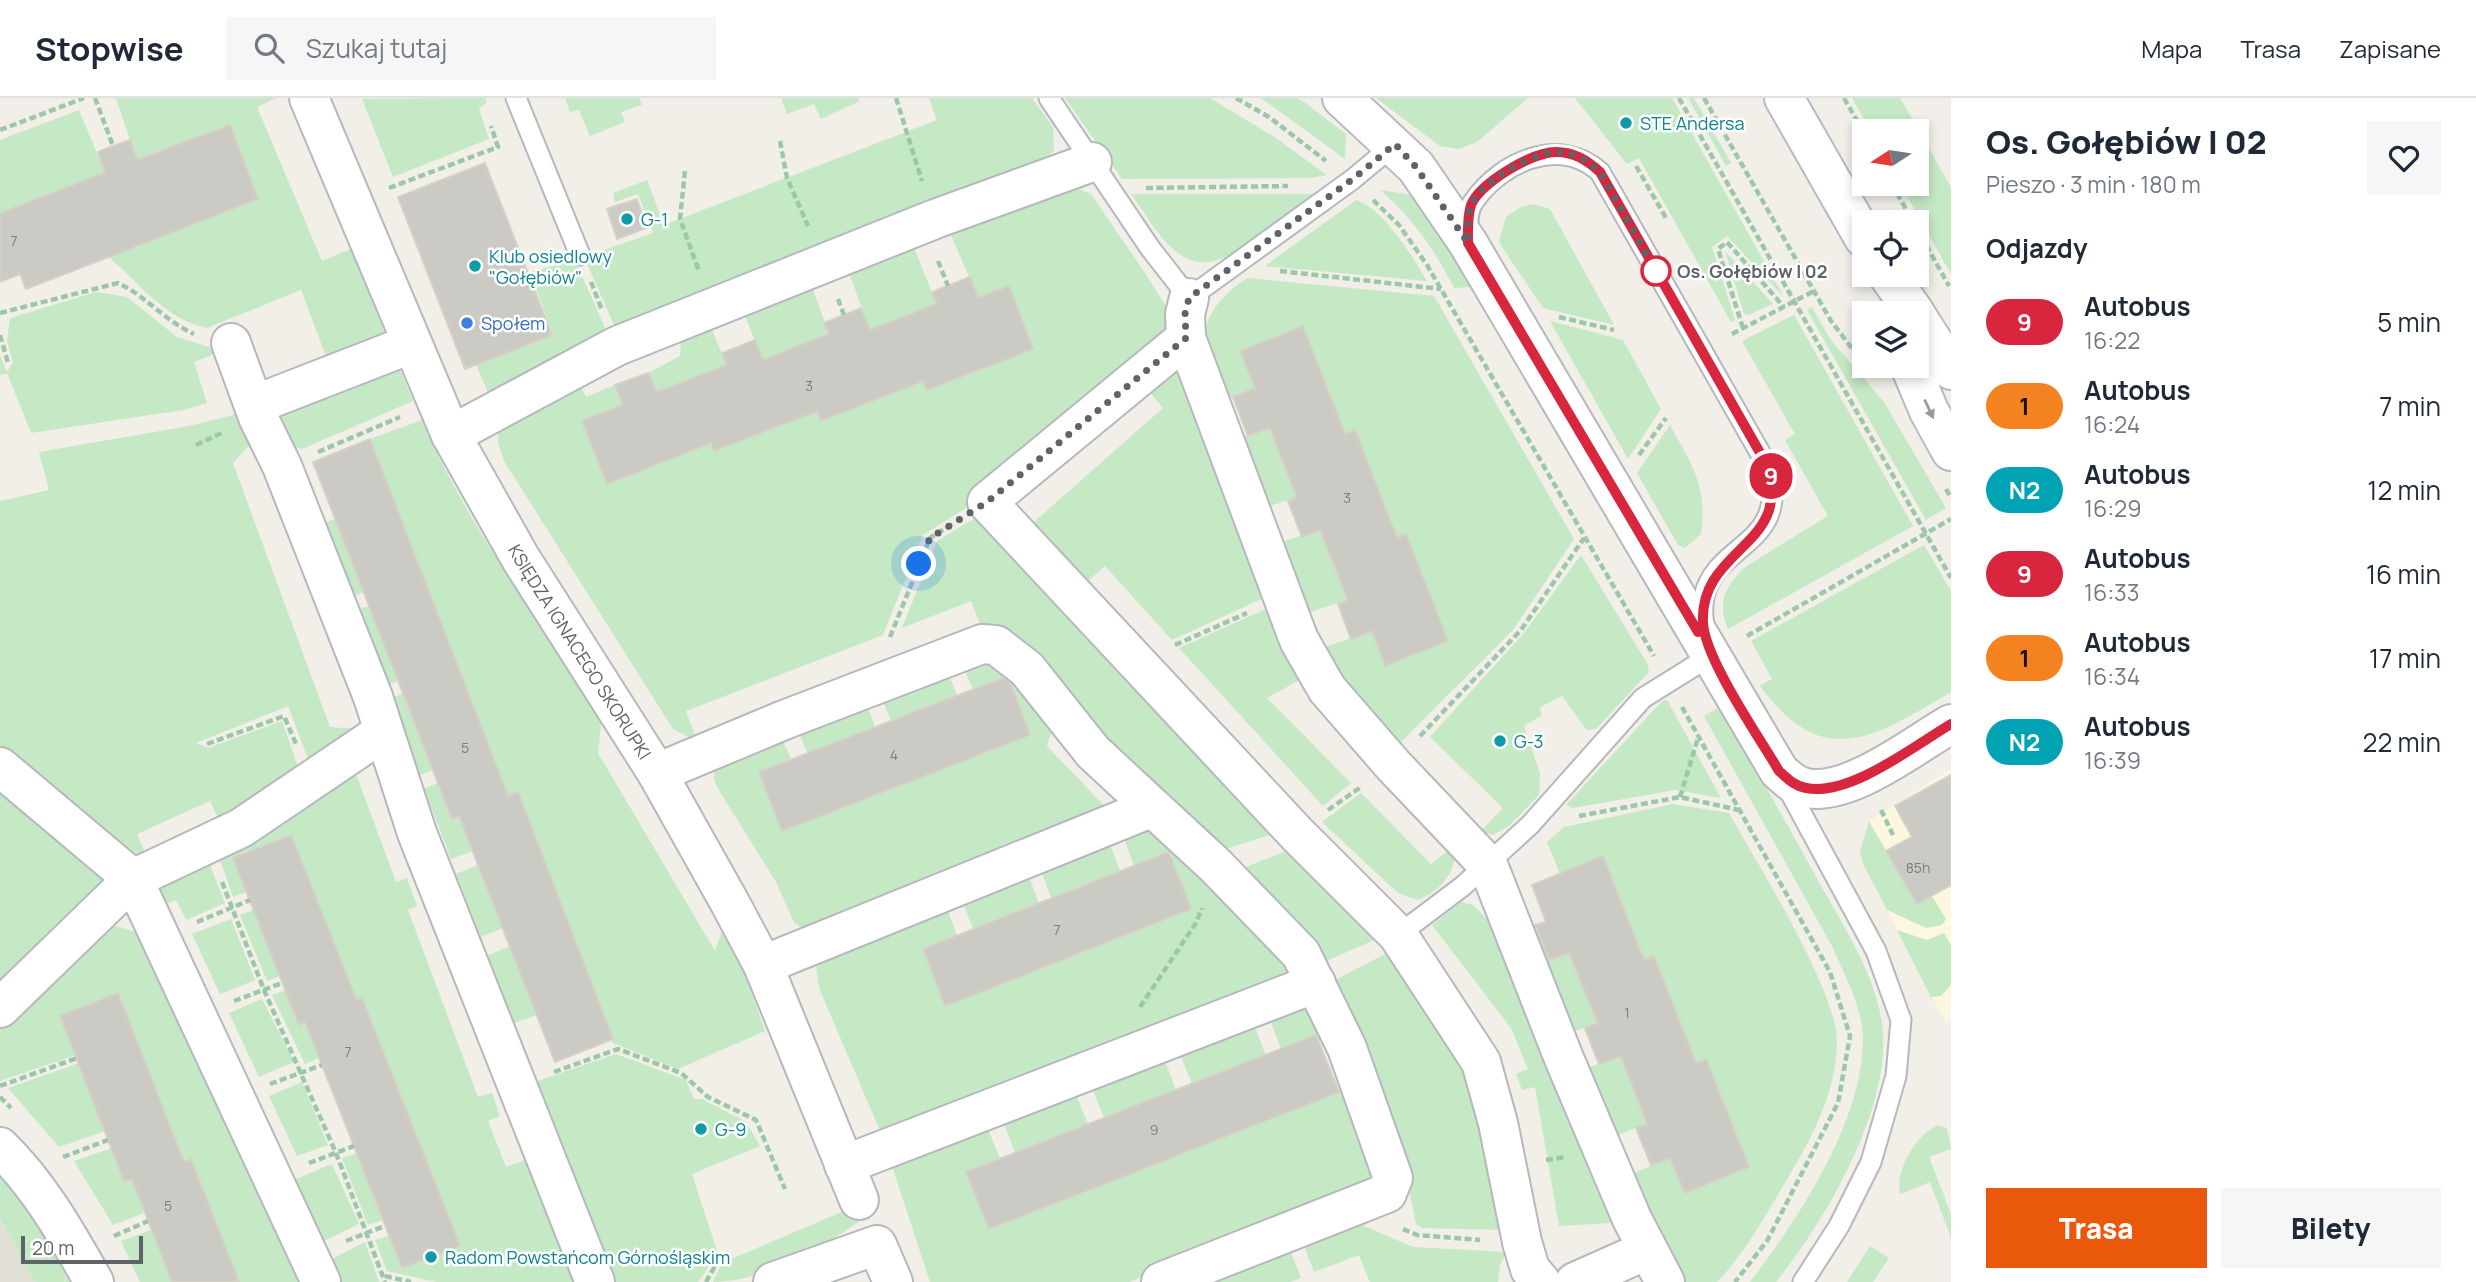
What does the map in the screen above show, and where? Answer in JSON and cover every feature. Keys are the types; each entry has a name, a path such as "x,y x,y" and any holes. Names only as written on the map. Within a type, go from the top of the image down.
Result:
{"street":[{"name":"KSIĘDZA IGNACEGO SKORUPKI","path":"309,98 444,419 521,559 657,773 763,965 859,1200"},
{"path":"1342,98 1395,144 1416,167 1468,243 1779,771 1792,783 1805,788 1827,789 1847,785 1951,723"},
{"path":"1784,98 1852,217"},
{"path":"444,419 617,346 935,219 1101,175"},
{"path":"1189,298 1185,314 1186,338 1299,640 1327,689 1392,765 1488,865 1520,951 1656,1266 1575,1282"},
{"path":"1929,334 1950,366"},
{"path":"1186,338 987,502 1296,833 1398,936 1481,1062 1489,1084 1521,1242 1530,1269 1541,1282"},
{"path":"231,343 373,697 417,833 595,1282"},
{"path":"254,405 411,344"},
{"path":"1915,378 1951,452"},
{"path":"657,773 681,761 982,643 996,645 1027,668 1093,752 1216,866 1301,954 1347,1048 1384,1146 1393,1178 1387,1193 1161,1282"},
{"path":"0,1008 133,879 241,828 383,732"},
{"path":"0,767 133,879 321,1282"},
{"path":"763,965 1151,808"},
{"path":"844,1165 1114,1058 1316,983"},
{"path":"0,1147 27,1174 60,1222 93,1282"},
{"path":"773,1282 877,1245 892,1282"}],"lane":[{"path":"516,98 580,256"},
{"path":"1049,98 1189,298 1236,267 1395,144"},
{"path":"1398,936 1488,865 1530,825 1643,698 1668,680 1713,655 1703,625 1704,596 1722,567 1764,524 1773,499 1773,482 1767,465 1600,172 1580,158 1554,152 1501,174 1472,202 1468,219 1468,243"},
{"path":"1779,771 1876,951 1901,1020 1896,1076 1871,1162 1839,1226 1803,1282"},
{"path":"1801,813 1847,785"}],"path":[{"path":"0,130 84,98"},
{"path":"95,98 113,146"},
{"path":"896,98 904,132 935,219"},
{"path":"1236,98 1269,117 1353,179 1399,225 1442,289 1668,680 1830,972 1850,1036 1838,1103 1767,1241 1735,1282"},
{"path":"1679,98 1951,578"},
{"path":"1704,98 1814,291 1852,351"},
{"path":"1844,98 1856,119"},
{"path":"780,141 787,178 824,264"},
{"path":"388,188 478,155"},
{"path":"685,171 680,219 714,307"},
{"path":"1101,175 1291,186"},
{"path":"1743,328 1718,249 1727,242 1784,307"},
{"path":"1929,251 1951,290"},
{"path":"580,256 617,346"},
{"path":"1236,267 1442,289"},
{"path":"0,313 118,283 133,290 177,326 211,341 231,343"},
{"path":"1731,334 1814,291"},
{"path":"1556,316 1614,330"},
{"path":"0,335 8,363"},
{"path":"1632,464 1666,418"},
{"path":"282,466 444,419"},
{"path":"911,587 930,538 987,502"},
{"path":"1713,655 1951,519"},
{"path":"1296,833 1392,765 1521,630 1584,538"},
{"path":"1145,670 1180,642 1283,597"},
{"path":"207,744 284,716 311,781"},
{"path":"1680,797 1699,737"},
{"path":"1530,825 1680,797 1740,810"},
{"path":"207,845 264,990 303,1072 385,1279 411,1282"},
{"path":"1114,1058 1143,1000 1196,923 1216,866"},
{"path":"232,908 250,901"},
{"path":"264,990 282,983"},
{"path":"541,1076 618,1049 681,1073 708,1097 756,1121 785,1189"},
{"path":"0,1086 77,1058"},
{"path":"303,1072 322,1065"},
{"path":"61,1158 108,1140"},
{"path":"336,1153 354,1146"},
{"path":"1507,1167 1604,1150"},
{"path":"113,1236 148,1221"},
{"path":"367,1233 385,1226"},
{"path":"1417,1235 1460,1237"},
{"path":"706,1282 720,1257"}],"shaded area":[{"path":"1951,769 1951,1017 1946,1023 1863,864 1860,852 1869,821"},
{"path":"0,1220 35,1282 0,1282"}],"green space":[{"path":"116,98 276,98 257,107 322,261 351,249 386,336 330,367 301,290 207,328 178,317 154,299 109,257 258,199 230,126 137,160"},
{"path":"485,98 487,102 479,109 489,139 393,177 362,99"},
{"path":"565,98 639,98 642,105 621,112 625,122 590,136 579,110 570,112"},
{"path":"781,98 857,98 860,101 821,119 814,104 787,114"},
{"path":"929,98 1032,98 1053,127 1054,150 1046,158 618,334 584,257 653,233 638,194 615,202 613,193 647,180 664,225 937,120"},
{"path":"1065,98 1210,98 1273,136 1327,175 1311,178 1122,179"},
{"path":"1261,98 1297,98 1304,102 1346,134 1345,159"},
{"path":"1376,98 1528,98 1477,142 1459,149 1440,146"},
{"path":"1575,98 1672,98 1784,297 1727,236 1712,247 1735,320 1731,322 1639,158 1627,164"},
{"path":"1688,98 1694,98 1731,163 1726,166"},
{"path":"1852,98 1900,98 1912,119 1864,119"},
{"path":"79,110 105,173 0,213 0,140"},
{"path":"1929,149 1951,187 1951,274 1929,235 1929,210 1915,210 1907,196 1929,196"},
{"path":"1071,186 1091,194 1165,305 1173,332 976,485 985,496 923,535 883,635 686,711 697,741 673,729 504,461 498,443 499,424 579,382 586,397 615,385 623,405 583,421 607,483 711,443 714,450 817,411 822,421 923,381 928,390 1033,349 1009,286 978,298 948,228"},
{"path":"1380,190 1412,195 1452,243 1470,287 1454,288 1422,235"},
{"path":"1131,194 1317,194 1226,257 1209,262 1194,261 1170,246"},
{"path":"1356,200 1387,223 1427,281 1265,266"},
{"path":"1533,204 1550,209 1614,325 1543,308 1504,250 1499,242 1506,217 1521,207"},
{"path":"913,245 940,313 900,318 870,330 848,270"},
{"path":"1725,251 1773,304 1748,315 1744,314"},
{"path":"575,260 610,339 489,395 476,365 553,335 530,272"},
{"path":"1248,278 1434,296 1574,539 1513,630 1398,745 1338,689 1319,649 1372,631 1385,666 1448,641 1407,535 1397,538 1355,430 1345,434 1304,327 1241,351 1255,388 1222,401 1206,350 1207,323 1224,297"},
{"path":"811,285 833,344 794,348 763,360 743,311"},
{"path":"96,292 127,297 177,337 222,351 194,362 207,403 183,410 31,433 7,373 0,375 0,355 7,372 13,363 7,341 10,318"},
{"path":"1812,307 1830,339 1852,365 1852,378 1863,378 1884,402 1946,508 1926,520 1807,310"},
{"path":"1794,315 1913,526 1728,629 1723,603 1728,588 1738,574 1828,516 1785,440 1795,434 1742,341"},
{"path":"1550,321 1623,340 1661,409 1628,459"},
{"path":"710,325 730,373 688,380 657,392 648,373 680,356 681,338"},
{"path":"1180,354 1270,595 1172,640 1105,566 1081,587 1026,529 1163,408 1143,384"},
{"path":"396,360 413,401 302,449 282,443 278,430 284,408"},
{"path":"245,412 255,439 233,463 330,727 359,729 312,769 288,706 196,743 208,748 282,721 301,776 223,828 210,801 137,834 146,856 131,852 0,746 0,501 49,490 39,452 189,426"},
{"path":"422,420 482,535 602,716 598,753 715,951 726,919 765,1031 678,1069 613,1043 518,793 508,796 370,439"},
{"path":"1670,425 1696,477 1702,503 1701,534 1685,548 1678,545 1637,473"},
{"path":"1270,428 1306,494 1264,508 1238,439"},
{"path":"985,512 1273,826 1269,835 1217,852 1132,773 1017,635 1001,624 983,631 971,601 902,628 937,541"},
{"path":"335,519 364,592 353,597 324,523"},
{"path":"1320,530 1334,565 1358,596 1305,614 1278,543"},
{"path":"1924,545 1951,591 1951,692 1874,733 1851,738 1829,738 1806,730 1784,713 1760,686 1772,679 1751,641"},
{"path":"1581,555 1647,663 1649,672 1596,729 1587,730 1562,696 1540,707 1542,715 1524,726 1540,774 1539,795 1509,826 1493,835 1481,831 1503,808 1430,737 1524,633"},
{"path":"1275,605 1303,678 1267,698 1351,783 1323,806 1179,648"},
{"path":"369,606 398,681 387,686 358,610"},
{"path":"989,656 1055,721 1047,746 1112,814 804,929 794,922 776,882 720,792 714,780 714,769 780,734 791,759 759,772 782,831 1030,735 1007,676 973,689 961,662"},
{"path":"946,668 957,695 891,721 880,694"},
{"path":"403,693 433,770 418,776 392,698"},
{"path":"865,700 875,727 807,753 797,727"},
{"path":"1663,700 1667,700 1721,798 1675,790 1573,808 1566,805"},
{"path":"1721,706 1857,950 1874,991 1883,1033 1882,1064 1875,1098 1850,1165 1814,1229 1776,1282 1750,1282 1807,1199 1840,1136 1860,1071 1862,1028 1852,993 1833,948 1704,716"},
{"path":"356,774 396,882 407,878 417,906 408,910 478,1097 492,1093 500,1116 488,1121 506,1167 531,1158 579,1282 436,1282 387,1271 375,1240 389,1236 402,1268 460,1245 363,999 357,1001 291,835 233,858 246,892 233,897 220,860 221,849"},
{"path":"0,779 104,875 105,895 0,990"},
{"path":"438,783 452,819 459,816 473,851 451,859 424,789"},
{"path":"1361,793 1431,864 1455,845 1451,871 1434,891 1418,900 1398,893 1322,822"},
{"path":"1673,804 1729,813 1811,961 1834,1021 1837,1043 1832,1080 1813,1132 1754,1233 1717,1282 1683,1282 1625,1177 1671,1157 1685,1193 1748,1167 1706,1059 1696,1063 1654,956 1644,960 1560,874 1547,842 1564,827"},
{"path":"1869,821 1917,904 1932,896 1946,919 1942,925 1926,928 1887,910 1863,864 1860,852"},
{"path":"1156,829 1292,953 1289,977 881,1133 819,988 816,967 826,958 947,908 957,936 923,949 946,1006 1191,909 1169,852 1134,866 1124,839"},
{"path":"1110,844 1120,871 1051,898 1041,870"},
{"path":"1294,848 1381,937 1322,963 1236,871"},
{"path":"207,858 225,903 186,920 176,900 161,906 156,894 171,874"},
{"path":"478,865 503,928 481,937 456,874"},
{"path":"1028,874 1039,904 973,929 962,900"},
{"path":"1461,902 1473,905 1496,928 1628,1253 1611,1223 1559,1226 1535,1087 1522,1090 1516,1074 1528,1069 1511,1028 1432,925"},
{"path":"253,910 280,976 267,981 240,915"},
{"path":"231,919 255,980 220,994 192,934"},
{"path":"112,925 140,933 304,1282 239,1282 191,1159 184,1162 119,994 61,1016 76,1055 0,1081 0,1025"},
{"path":"1897,930 1927,940 1944,933 1951,945 1951,985 1941,996 1931,997"},
{"path":"510,946 536,1015 512,1024 486,956"},
{"path":"1391,951 1466,1057 1507,1230 1422,1228 1416,1224 1409,1189 1331,982"},
{"path":"1569,953 1583,987 1606,1020 1569,1033 1535,964"},
{"path":"285,990 305,1022 319,1058 305,1064 272,995"},
{"path":"262,999 294,1062 259,1077 229,1013"},
{"path":"1296,1002 1314,1005 1345,1066 1375,1147 1380,1184 1129,1282 930,1282 892,1166 894,1162 986,1124 1000,1159 966,1173 989,1229 1345,1089 1323,1032 1281,1049 1268,1014"},
{"path":"1252,1020 1266,1055 1192,1084 1178,1049"},
{"path":"1162,1053 1176,1090 1104,1118 1090,1082"},
{"path":"616,1054 686,1080 694,1099 702,1099 746,1122 760,1146 692,1174 718,1254 698,1282 606,1282 526,1085"},
{"path":"1621,1056 1634,1090 1656,1120 1608,1139 1579,1071"},
{"path":"79,1063 105,1131 59,1147 8,1088"},
{"path":"302,1082 328,1145 297,1156 269,1096"},
{"path":"1073,1087 1088,1124 1015,1153 1001,1115"},
{"path":"1938,1125 1947,1128 1951,1149 1929,1157 1951,1214 1951,1238 1930,1182 1900,1194 1901,1175 1908,1155 1922,1137"},
{"path":"112,1148 124,1181 132,1179 144,1213 113,1225 74,1161"},
{"path":"357,1153 383,1220 368,1225 342,1158"},
{"path":"332,1164 359,1224 320,1243 291,1181"},
{"path":"0,1176 30,1213 69,1282 35,1282 0,1219"},
{"path":"865,1202 866,1216 814,1250 752,1276 713,1282 722,1263"},
{"path":"1352,1221 1413,1247 1507,1252 1500,1265 1498,1282 1370,1282 1359,1255 1314,1272 1301,1238"},
{"path":"151,1230 172,1282 140,1282 121,1241"},
{"path":"365,1242 379,1282 337,1282 328,1261"},
{"path":"1288,1245 1301,1278 1290,1282 1219,1282 1215,1273"},
{"path":"1870,1246 1889,1258 1873,1282 1847,1282"}],"building":[{"path":"230,125 258,199 26,289 20,274 0,282 0,213 105,173 98,152 113,146 130,140 137,160"},
{"name":"Klub osiedlowy \"Gołębiów\"","path":"485,163 552,335 465,369 398,197"},
{"name":"G-1","path":"637,199 647,228 617,239 607,209"},
{"path":"970,277 978,298 1009,286 1033,349 927,390 923,381 821,421 817,411 714,451 711,443 607,484 582,421 623,405 615,385 648,373 657,392 727,365 722,353 755,340 763,360 829,334 824,323 861,308 870,330 937,304 932,292"},
{"path":"1303,326 1345,434 1355,430 1397,538 1406,534 1448,641 1385,666 1372,631 1351,639 1338,604 1348,600 1320,530 1302,537 1288,501 1297,498 1270,428 1248,436 1233,397 1255,388 1240,351"},
{"path":"370,439 508,796 518,792 613,1039 555,1062 459,816 452,819 313,462"},
{"path":"1003,678 1011,684 1030,735 782,831 759,772"},
{"path":"1951,775 1951,885 1917,904 1886,851 1912,837 1895,806"},
{"path":"291,835 357,1001 362,998 460,1246 402,1268 305,1022 299,1025 233,858"},
{"path":"1169,852 1191,909 945,1006 923,949"},
{"path":"1603,856 1644,960 1654,956 1696,1063 1706,1059 1749,1167 1685,1193 1670,1158 1651,1165 1636,1128 1647,1124 1621,1056 1599,1064 1585,1028 1598,1023 1569,953 1549,960 1535,925 1546,922 1532,885"},
{"path":"118,993 184,1162 191,1159 239,1282 172,1282 132,1179 124,1181 60,1016"},
{"path":"1316,1035 1339,1092 989,1229 966,1172"}],"bus line":[{"name":"9","path":"1698,632 1468,243 1468,219 1472,202 1501,174 1554,152 1587,160 1600,172 1767,465 1773,482 1770,511 1764,524 1711,582 1704,596 1703,625 1713,655 1779,771 1792,783 1805,788 1827,789 1847,785 1951,724"}],"place":[{"name":"STE Andersa","path":"1626,123"},
{"name":"G-1","path":"627,219"},
{"name":"Klub osiedlowy \"Gołębiów\"","path":"475,266"},
{"name":"Os. Gołębiów I 02","path":"1656,271"},
{"name":"Społem","path":"467,323"},
{"name":"G-3","path":"1500,741"},
{"name":"G-9","path":"701,1129"},
{"name":"Radom Powstańcom Górnośląskim","path":"431,1257"}],"route":[{"path":"919,564 930,538 987,502 1186,338 1185,314 1189,298 1236,267 1395,144 1416,167 1468,243 1468,219 1472,202 1501,174 1554,152 1587,160 1600,172 1656,271"}]}
